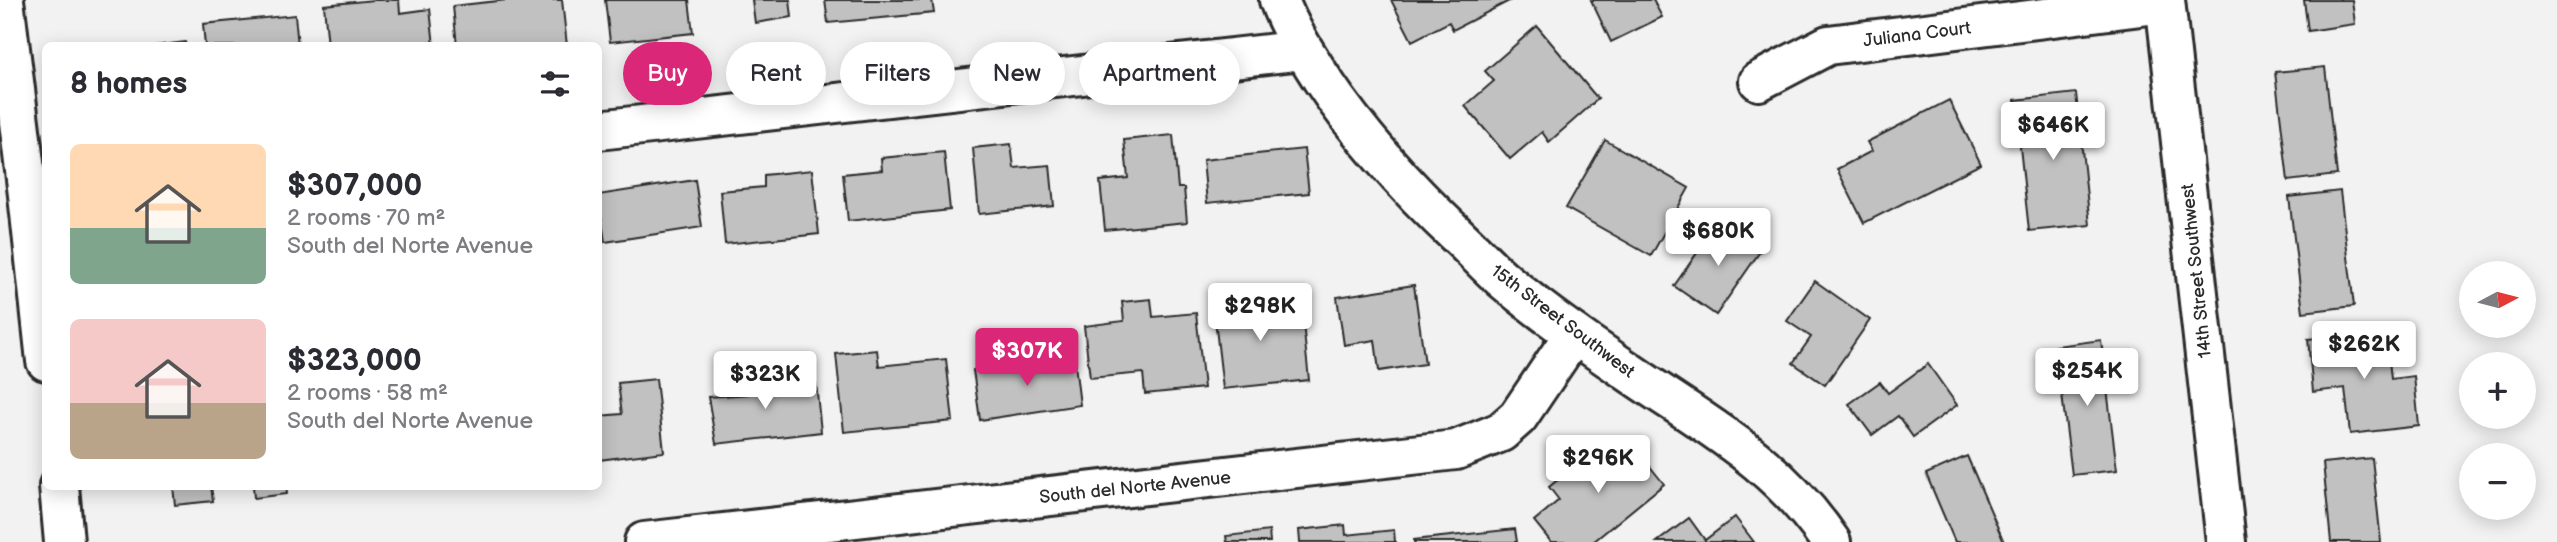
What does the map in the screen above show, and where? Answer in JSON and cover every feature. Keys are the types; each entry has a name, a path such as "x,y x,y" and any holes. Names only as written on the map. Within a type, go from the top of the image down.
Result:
{"street":[{"path":"4,0 37,194 42,287"},
{"name":"15th Street Southwest","path":"1279,0 1303,50 1362,135 1428,207 1506,282 1574,334 1702,419 1759,461 1785,484 1814,517 1831,542"},
{"name":"Juliana Court","path":"1759,81 1828,45 2165,2"},
{"name":"14th Street Southwest","path":"2165,2 2226,542"},
{"path":"602,130 1303,50"},
{"name":"South del Norte Avenue","path":"644,542 1457,450 1501,432 1518,417 1574,334"},
{"path":"58,490 64,542"}],"building":[{"path":"399,0 400,13 430,9 434,42 328,42 324,5"},
{"path":"507,0 562,0 567,42 457,42 453,6"},
{"path":"605,0 689,0 693,33 610,42"},
{"path":"752,0 790,0 792,17 755,23"},
{"path":"825,0 932,0 934,13 828,23"},
{"path":"1391,0 1511,0 1453,30 1449,22 1412,41"},
{"path":"1591,0 1653,0 1662,17 1611,42"},
{"path":"2304,0 2352,0 2355,24 2308,31"},
{"path":"295,15 298,42 205,42 203,24"},
{"path":"1537,26 1598,99 1549,142 1542,132 1510,159 1465,106 1494,81 1485,71"},
{"path":"2325,67 2337,175 2288,181 2275,72"},
{"path":"2076,93 2090,225 2029,231 2015,100"},
{"path":"1949,100 1981,164 1864,223 1837,169 1872,151 1867,142"},
{"path":"1173,135 1178,188 1184,188 1187,222 1105,230 1100,181 1128,178 1124,140"},
{"path":"1605,140 1689,188 1651,256 1566,208"},
{"path":"1011,144 1014,168 1050,165 1054,206 979,214 973,148"},
{"path":"1304,149 1309,193 1207,203 1203,160"},
{"path":"944,152 950,210 848,221 843,174 882,170 881,158"},
{"path":"812,170 819,234 725,244 720,191 764,187 764,175"},
{"path":"695,180 702,227 605,242 602,194"},
{"path":"2340,191 2354,306 2303,312 2289,197"},
{"path":"1720,220 1761,250 1716,315 1674,286"},
{"path":"1815,281 1870,320 1825,385 1793,363 1811,337 1787,321"},
{"path":"1414,285 1425,364 1379,371 1375,340 1344,345 1337,297"},
{"path":"1271,295 1273,307 1301,304 1309,380 1223,389 1213,302"},
{"path":"1151,299 1153,317 1196,313 1204,388 1145,394 1143,373 1090,378 1084,326 1124,321 1122,302"},
{"path":"2386,331 2391,379 2414,376 2419,426 2350,434 2345,388 2313,392 2308,339"},
{"path":"2101,340 2117,470 2072,475 2056,346"},
{"path":"877,350 879,366 946,359 953,421 844,432 836,354"},
{"path":"1074,356 1080,405 980,420 973,370"},
{"path":"1928,364 1957,405 1913,437 1898,416 1872,435 1849,404 1880,382 1888,393"},
{"path":"766,367 768,388 816,383 821,432 716,444 708,397 749,394 746,369"},
{"path":"656,379 664,452 602,460 602,416 622,414 618,383"},
{"path":"1628,439 1664,484 1593,542 1551,542 1534,521 1559,500 1549,487 1593,451 1601,461"},
{"path":"1967,456 2004,542 1955,542 1926,474"},
{"path":"2372,458 2381,542 2331,542 2323,463"},
{"path":"173,490 212,490 213,501 175,505"},
{"path":"253,490 286,490 287,494 254,498"},
{"path":"1735,517 1754,542 1657,542 1689,518 1705,540"},
{"path":"1345,525 1346,535 1394,530 1395,542 1300,542 1299,530"},
{"path":"1515,529 1517,542 1414,542 1414,540"},
{"path":"1269,531 1270,542 1227,542 1226,536"}]}
